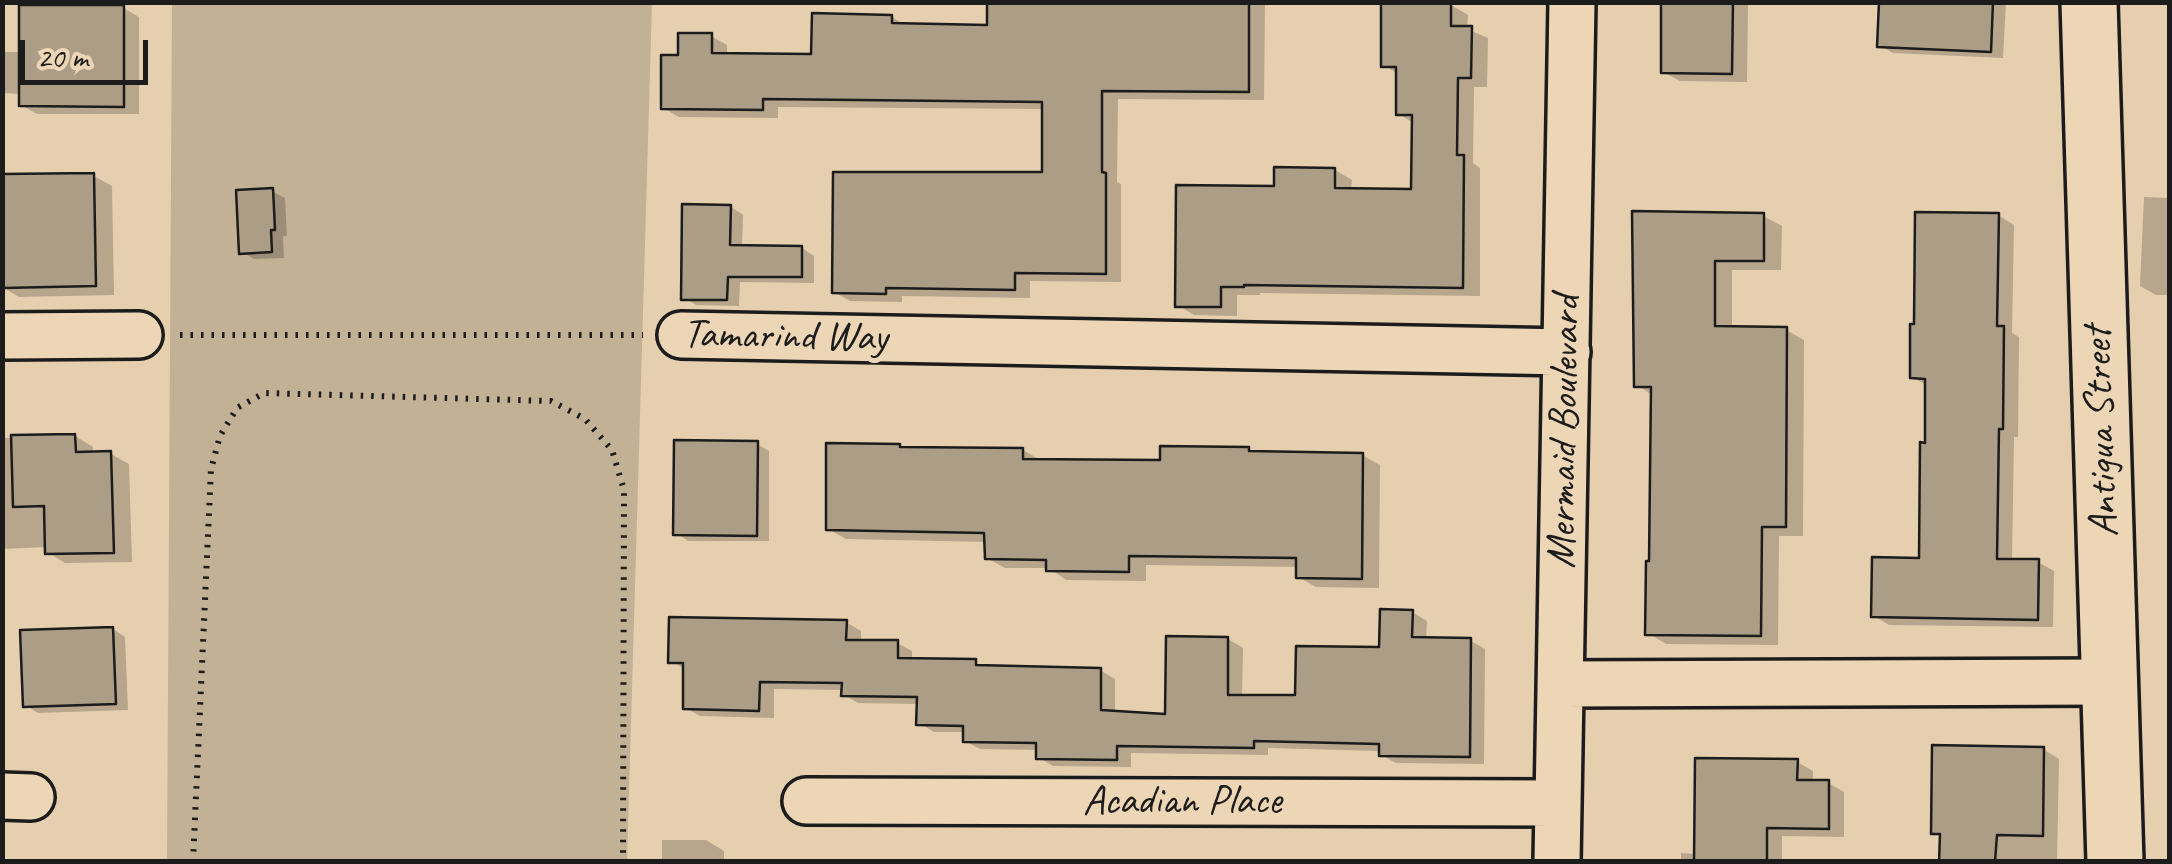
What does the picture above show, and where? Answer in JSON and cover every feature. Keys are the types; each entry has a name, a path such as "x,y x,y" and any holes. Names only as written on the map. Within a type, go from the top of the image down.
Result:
{"street":[{"name":"Mermaid Boulevard","path":"1557,862 1572,2"},
{"name":"Antigua Street","path":"2090,2 2116,862"},
{"name":"Tamarind Way","path":"681,335 1567,352"},
{"path":"2,336 139,336"},
{"path":"1561,684 2109,682"},
{"name":"Acadian Place","path":"806,802 1558,802"}],"path":[{"name":"Tamarind Way","path":"139,336 681,335"},
{"path":"193,862 210,469 220,436 237,408 264,394 550,401 585,419 612,450 624,490 623,862"}],"shaded area":[{"path":"172,3 652,3 627,861 167,862"}],"building":[{"path":"987,2 1249,2 1249,92 1102,91 1106,274 1015,273 1015,290 886,288 886,294 832,293 833,172 1042,172 1042,102 763,99 763,110 661,109 661,55 678,55 678,33 712,33 712,53 811,54 812,13 892,15 892,23 987,25"},
{"path":"1381,2 1451,3 1451,26 1472,26 1471,78 1458,78 1457,155 1464,155 1463,288 1244,285 1221,287 1221,307 1175,307 1176,185 1274,186 1274,167 1335,168 1335,188 1411,189 1412,115 1396,115 1396,67 1381,67"},
{"path":"1661,2 1733,2 1732,74 1661,73"},
{"path":"1879,2 1993,2 1991,52 1877,47"},
{"path":"19,5 124,5 124,107 19,106"},
{"path":"94,173 96,286 2,288 2,174"},
{"path":"273,188 272,252 239,254 236,190"},
{"path":"682,204 731,205 730,245 802,246 802,277 728,277 727,300 681,300"},
{"path":"1632,211 1764,213 1764,261 1715,261 1715,326 1787,327 1786,527 1762,527 1761,636 1645,635 1651,387 1634,387"},
{"path":"1915,212 1999,213 1997,326 2004,326 1997,559 2039,559 2038,620 1871,617 1872,557 1919,558 1925,379 1910,378"},
{"path":"75,434 76,452 111,451 114,553 45,554 44,506 13,507 11,435"},
{"path":"674,440 758,441 757,536 673,535"},
{"path":"826,443 1023,448 1023,459 1160,460 1160,446 1363,453 1362,579 1296,578 1296,558 1129,556 1129,572 1046,571 1046,560 985,559 984,533 826,530"},
{"path":"1380,609 1413,610 1412,637 1471,638 1470,757 1379,756 1379,744 1254,741 1254,748 1117,746 1117,760 1036,759 1036,743 963,742 963,726 916,725 917,697 841,696 842,683 760,682 759,711 683,709 683,663 668,663 669,617 847,620 846,640 898,640 898,658 976,659 976,665 1101,668 1101,710 1165,714 1166,636 1228,637 1228,695 1295,695 1296,646 1379,647"},
{"path":"113,627 116,704 23,707 20,630"},
{"path":"1932,745 2044,747 2043,836 1997,835 1995,862 1939,862 1940,834 1931,834"},
{"path":"1695,758 1798,759 1797,780 1829,780 1829,829 1767,828 1767,862 1694,862"}]}
